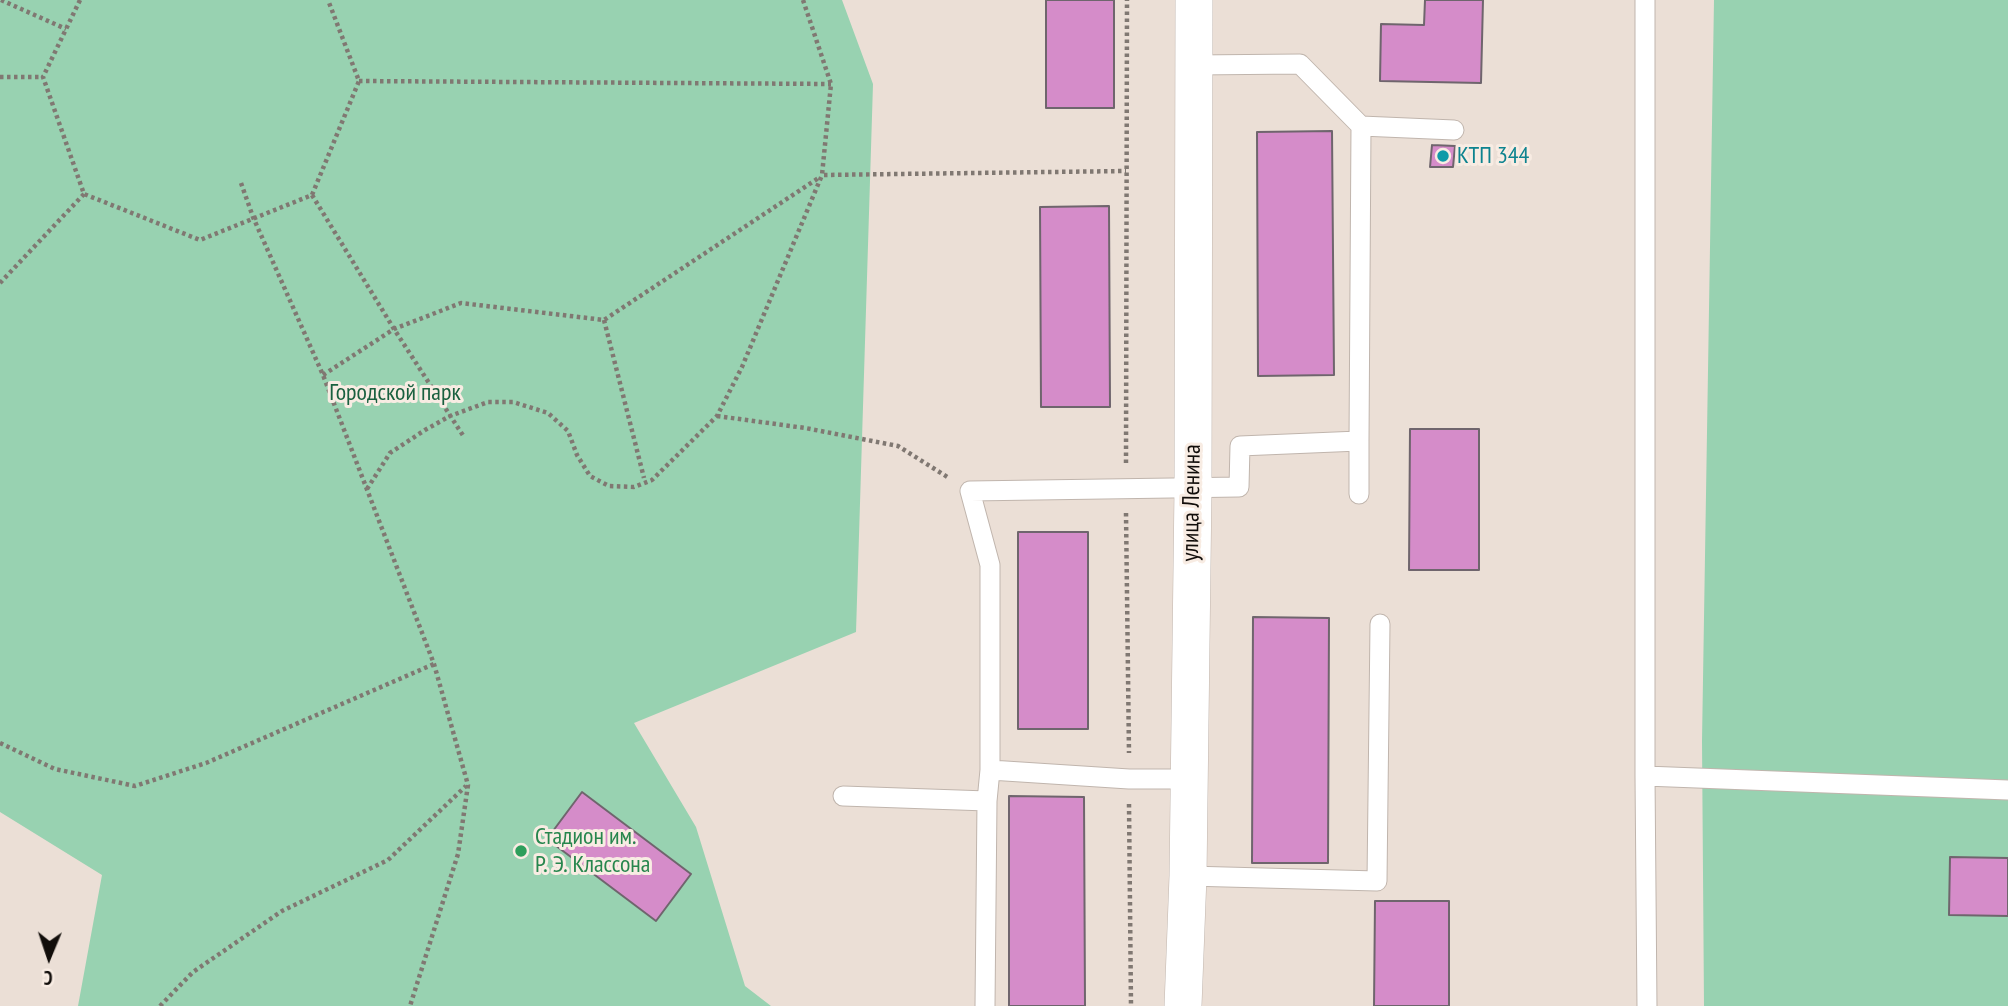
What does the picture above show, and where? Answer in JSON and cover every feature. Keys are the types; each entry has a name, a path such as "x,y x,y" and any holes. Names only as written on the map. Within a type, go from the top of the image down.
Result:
{"street":[{"name":"улица Ленина","path":"1183,1006 1188,876 1193,489 1194,0"}],"lane":[{"path":"1645,0 1647,1006"},
{"path":"1194,65 1300,65 1362,126 1454,130"},
{"path":"1359,494 1362,126"},
{"path":"985,1006 987,801 990,770 989,565 970,491 1239,487 1240,446 1359,441"},
{"path":"1188,876 1377,881 1380,624"},
{"path":"990,770 1129,779 1189,779"},
{"path":"1645,776 2008,790"},
{"path":"844,796 987,801"}],"path":[{"path":"1,0 66,29"},
{"path":"80,0 43,78 84,194 200,240 312,195 359,82 328,0"},
{"path":"367,490 390,453 450,416 488,402 513,402 548,413 568,431 577,455 590,476 609,486 634,487 652,480 717,416 742,367 822,175 831,85 803,0"},
{"path":"0,77 43,78"},
{"path":"359,82 831,85"},
{"path":"323,375 394,330 461,303 604,320 822,175 1126,171"},
{"path":"241,183 253,217 323,375 434,664 468,785 458,854 410,1006"},
{"path":"0,283 84,194"},
{"path":"312,195 394,330 464,437"},
{"path":"604,320 644,478"},
{"path":"717,416 805,428 898,446 970,491"},
{"path":"0,743 55,769 135,786 206,763 434,664"},
{"path":"160,1006 193,972 282,911 388,860 468,785"}],"green space":[{"name":"Городской парк","path":"0,0 842,0 873,84 856,632 634,723 696,827 745,986 771,1006 78,1006 102,875 0,812"},
{"path":"1714,0 2008,0 2008,1006 1704,1006 1702,741"}],"building":[{"path":"1046,0 1114,0 1114,108 1046,108"},
{"path":"1425,0 1483,0 1481,83 1380,81 1381,24 1424,25"},
{"path":"1332,131 1334,375 1258,376 1257,132"},
{"name":"КТП 344","path":"1432,145 1455,146 1453,167 1430,167"},
{"path":"1109,206 1110,407 1041,407 1040,207"},
{"path":"1410,429 1479,429 1479,570 1409,570"},
{"path":"1018,532 1088,532 1088,729 1018,729"},
{"path":"1253,617 1329,618 1328,863 1252,863"},
{"path":"582,792 691,874 656,921 547,839"},
{"path":"1009,796 1084,797 1085,1006 1009,1006"},
{"path":"1950,857 2008,858 2008,916 1949,915"},
{"path":"1375,901 1449,901 1449,1006 1374,1006"}],"place":[{"name":"КТП 344","path":"1443,156"},
{"name":"Стадион им. Р. Э. Классона","path":"521,851"}]}
